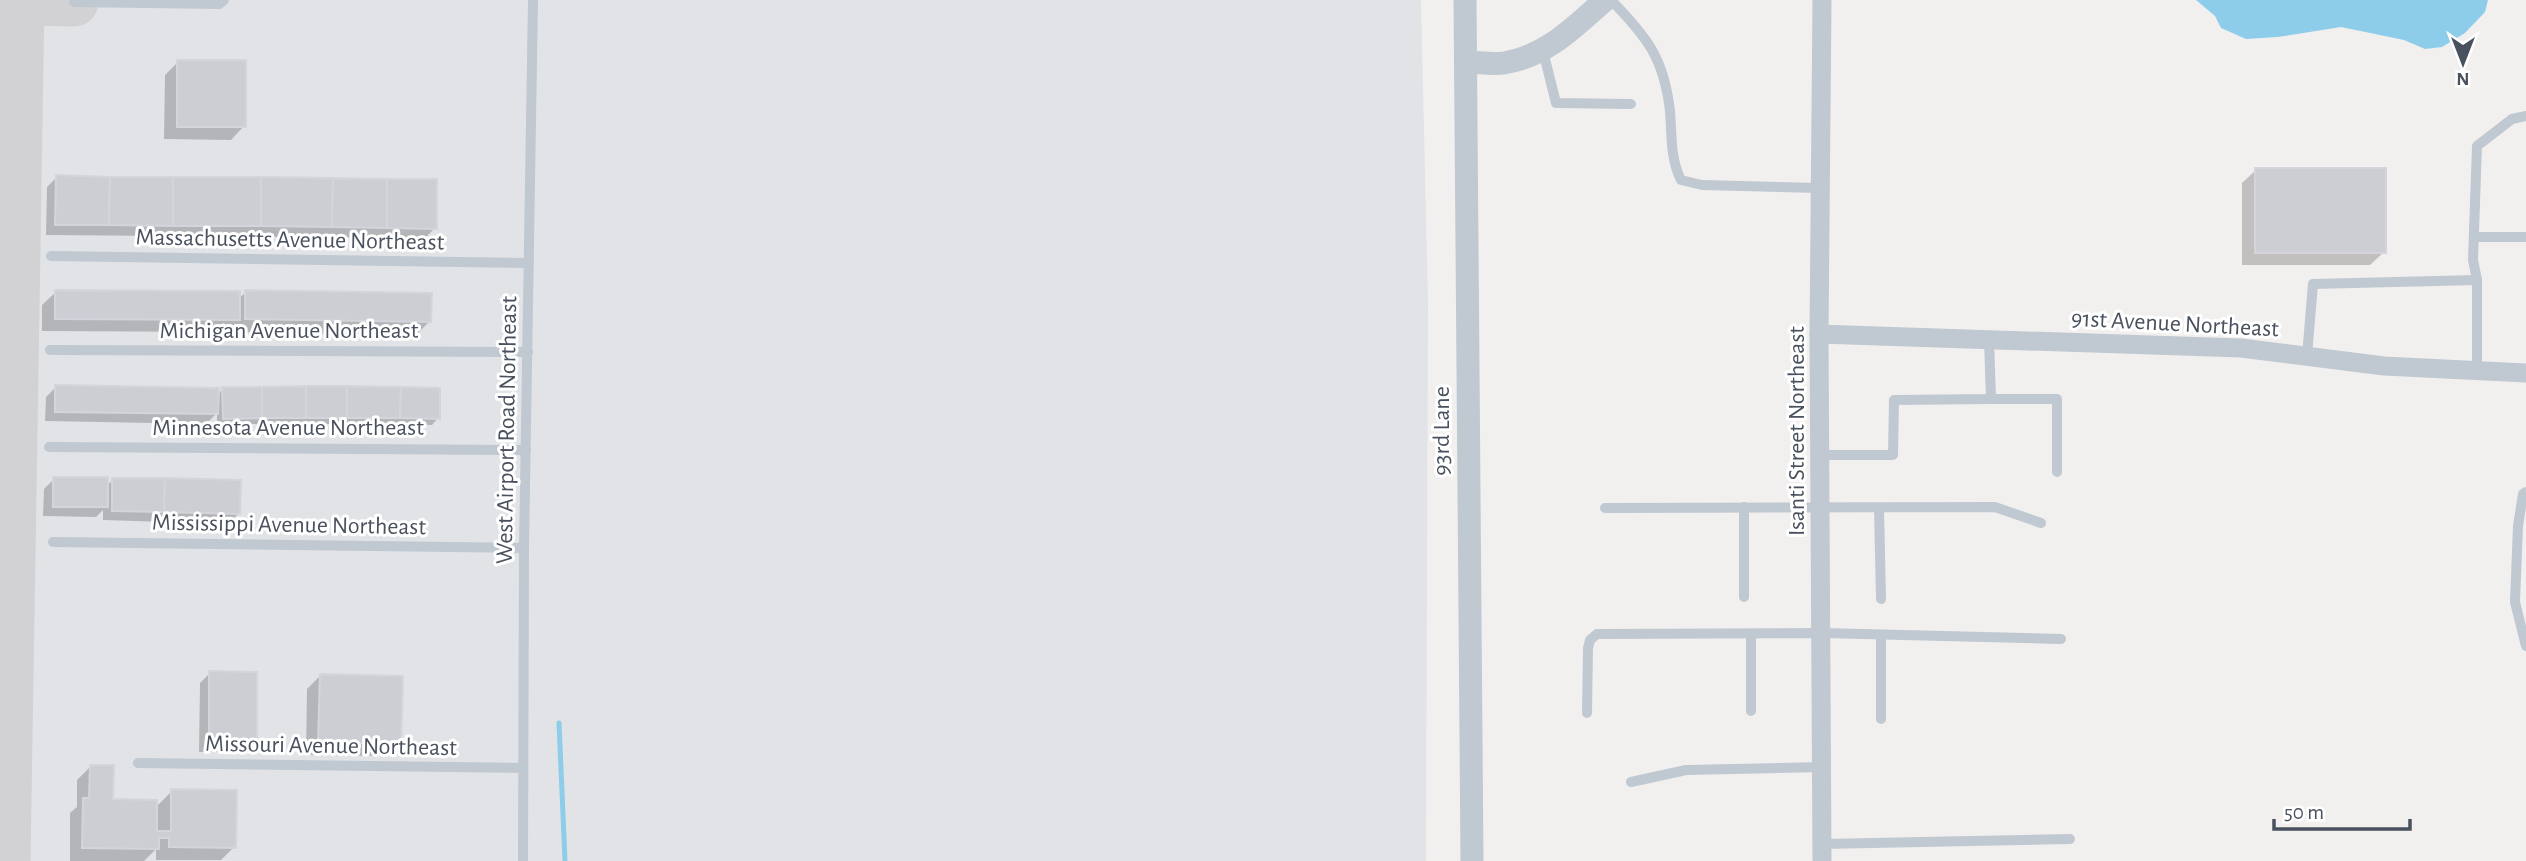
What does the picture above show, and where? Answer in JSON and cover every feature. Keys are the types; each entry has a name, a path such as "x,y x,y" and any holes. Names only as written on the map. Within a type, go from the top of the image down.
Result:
{"street":[{"name":"93rd Lane","path":"1465,0 1472,861"},
{"path":"1466,62 1503,63 1543,51 1605,0"},
{"name":"Isanti Street Northeast","path":"1822,0 1819,334 1822,853"},
{"name":"91st Avenue Northeast","path":"1819,334 2241,348 2384,366 2526,373"}],"lane":[{"path":"74,2 219,4 224,0"},
{"name":"West Airport Road Northeast","path":"523,861 524,548 533,0"},
{"path":"1611,0 1644,34 1658,58 1670,108 1674,166 1681,180 1702,185 1820,188"},
{"path":"1543,51 1556,103 1631,104"},
{"path":"2477,370 2477,280 2473,260 2477,146 2512,119 2526,116"},
{"path":"2474,237 2526,237"},
{"name":"Massachusetts Avenue Northeast","path":"51,257 529,262"},
{"path":"2307,356 2313,284 2477,280"},
{"path":"1990,338 1991,399"},
{"name":"Michigan Avenue Northeast","path":"50,350 528,352"},
{"path":"1821,455 1893,455 1894,400 2057,399 2057,472"},
{"name":"Minnesota Avenue Northeast","path":"49,447 526,450"},
{"path":"2526,492 2523,494 2518,526 2515,602 2526,646"},
{"path":"1744,507 1744,597"},
{"path":"1605,508 1995,507 2041,523"},
{"path":"1879,508 1881,599"},
{"name":"Mississippi Avenue Northeast","path":"53,542 524,548"},
{"path":"1587,713 1588,648 1590,640 1597,634 1822,633 2061,639"},
{"path":"1751,634 1751,711"},
{"path":"1881,635 1881,719"},
{"name":"Missouri Avenue Northeast","path":"138,763 523,768"},
{"path":"1631,782 1686,770 1823,767"},
{"path":"1822,853 2070,839"}],"shaded area":[{"path":"0,0 1421,0 1428,303 1426,861 0,861"}],"water":[{"path":"2196,0 2488,0 2485,12 2465,33 2442,47 2425,49 2404,40 2341,27 2246,39 2221,28 2215,16"}],"building":[{"path":"177,60 246,60 246,127 177,127"},
{"path":"2255,168 2386,168 2386,253 2255,253"},
{"path":"56,175 110,177 109,225 55,225"},
{"path":"110,177 173,177 173,226 109,225"},
{"path":"173,177 261,177 261,226 173,226"},
{"path":"261,177 333,178 332,227 261,226"},
{"path":"333,178 387,179 387,228 332,227"},
{"path":"387,179 437,179 437,229 387,228"},
{"path":"55,290 240,291 240,320 55,319"},
{"path":"245,290 432,293 431,322 245,319"},
{"path":"55,385 219,388 218,414 55,412"},
{"path":"306,386 347,386 347,418 306,418"},
{"path":"306,386 306,418 262,418 262,387"},
{"path":"347,386 401,387 400,418 347,418"},
{"path":"222,387 262,387 262,418 223,419"},
{"path":"401,387 440,388 440,419 400,418"},
{"path":"53,477 108,477 108,507 53,507"},
{"path":"112,478 165,478 164,512 112,511"},
{"path":"165,478 241,480 240,514 164,512"},
{"path":"209,671 257,672 257,743 209,743"},
{"path":"320,674 403,676 401,744 318,742"},
{"path":"90,765 114,765 113,799 157,800 157,831 171,831 171,789 237,790 236,848 169,847 169,838 159,838 159,849 82,848 83,798 89,798"}],"waterway":[{"path":"559,723 565,861"}],"taxiway":[{"path":"6,861 20,0"},
{"path":"20,1 74,2"}]}
